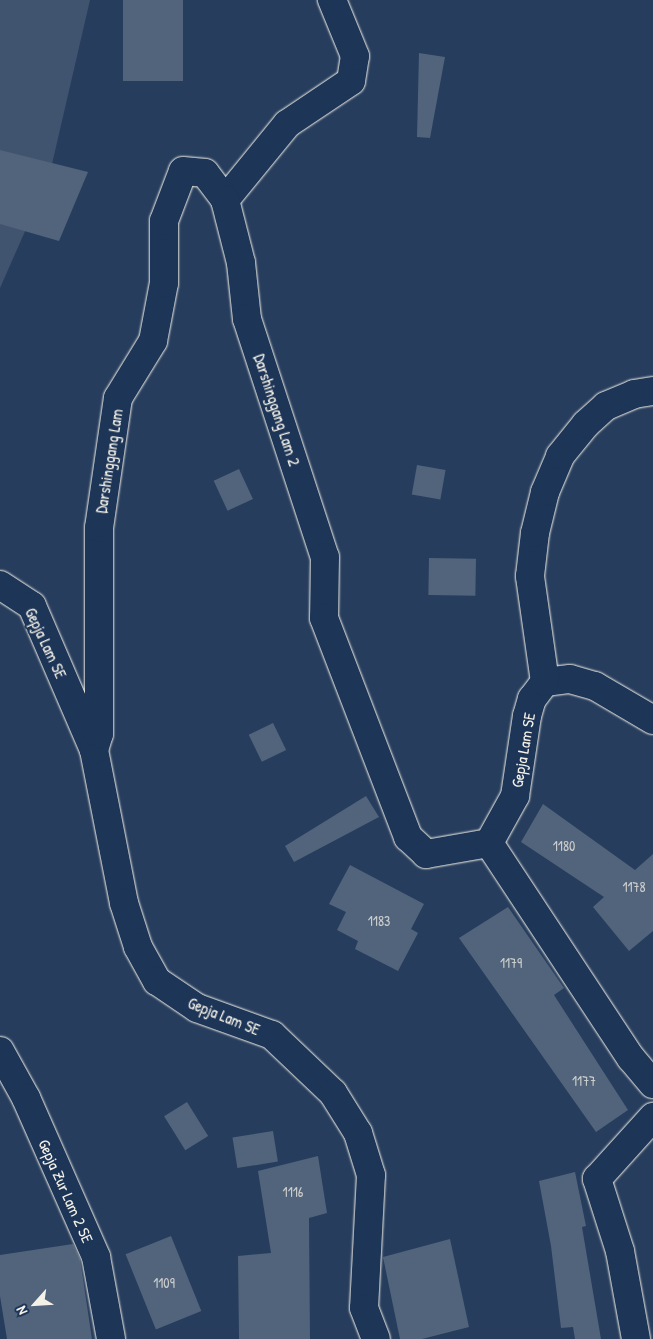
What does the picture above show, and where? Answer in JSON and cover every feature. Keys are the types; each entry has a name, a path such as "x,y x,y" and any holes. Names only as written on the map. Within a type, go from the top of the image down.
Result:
{"street":[{"path":"225,200 287,124 351,81 355,56 332,0"},
{"name":"Darshinggang Lam","path":"94,750 100,734 99,528 118,398 152,341 164,283 164,220 183,171 206,173 225,200"},
{"name":"Darshinggang Lam 2","path":"225,200 241,264 247,319 325,557 324,618 408,837 426,854 489,843"},
{"path":"653,391 634,394 606,406 586,424 560,456 545,492 535,533 530,576 545,682 570,680 595,686 653,720"},
{"name":"Gepja Lam SE","path":"0,584 32,606 94,750 124,903 138,947 158,981 197,1008 272,1036 333,1093 358,1133 371,1175 364,1308 374,1338"},
{"name":"Gepja Lam SE","path":"489,843 515,796 527,716 532,699 545,682"},
{"path":"489,843 631,1058 653,1084"},
{"name":"Gepja Zur Lam 2 SE","path":"0,1051 26,1098 96,1257 111,1339"},
{"path":"636,1339 620,1252 597,1178 653,1117"}],"shaded area":[{"path":"0,0 90,0 49,177 0,288"}],"building":[{"path":"123,0 183,0 183,81 123,81"},
{"path":"419,53 445,57 430,138 417,137"},
{"path":"0,150 88,172 59,241 0,224"},
{"path":"417,465 446,470 440,500 412,495"},
{"path":"239,469 253,499 228,511 214,481"},
{"path":"429,558 476,559 475,596 428,595"},
{"path":"273,723 286,750 262,762 249,735"},
{"path":"366,796 379,817 294,862 285,846"},
{"path":"543,804 635,870 653,854 653,931 629,951 593,907 604,897 521,842"},
{"path":"350,865 424,904 411,929 418,933 398,971 355,949 358,941 337,930 346,912 329,904"},
{"path":"508,907 564,988 554,995 628,1110 596,1132 459,938"},
{"path":"187,1102 208,1136 185,1150 164,1116"},
{"path":"273,1131 278,1162 237,1168 233,1137"},
{"path":"318,1156 327,1213 309,1218 310,1339 239,1339 238,1256 271,1253 258,1171"},
{"path":"575,1172 586,1226 582,1227 601,1339 575,1339 573,1327 561,1328 551,1246 539,1181"},
{"path":"171,1236 201,1311 156,1329 126,1254"},
{"path":"450,1239 469,1327 422,1339 400,1339 383,1257"},
{"path":"73,1244 80,1259 92,1339 7,1339 0,1296 0,1255"}]}
